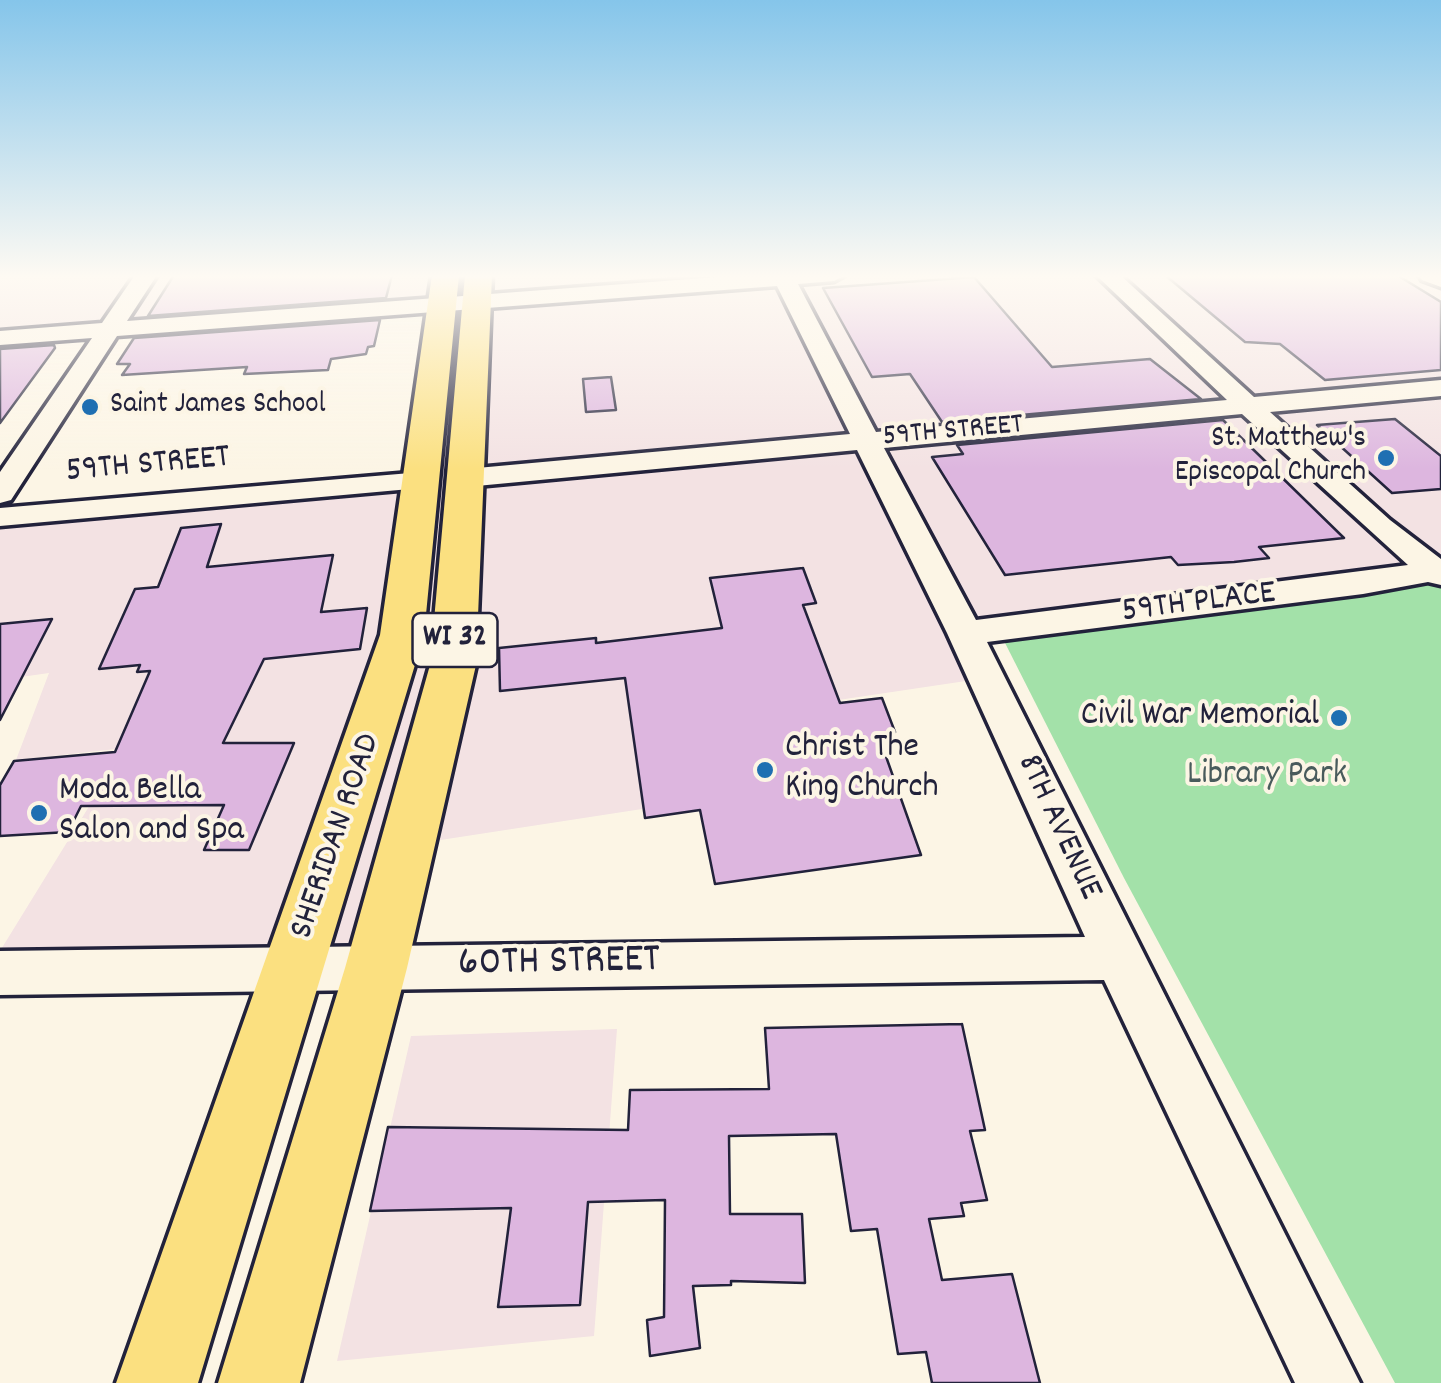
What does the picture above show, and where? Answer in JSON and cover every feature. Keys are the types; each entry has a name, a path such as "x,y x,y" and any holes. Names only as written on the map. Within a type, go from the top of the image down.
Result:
{"main road":[{"name":"SHERIDAN ROAD","path":"259,1383 376,968 452,666 444,480 457,340"},
{"name":"SHERIDAN ROAD","path":"157,1383 402,636 444,480"}],"street":[{"path":"0,494 101,340"},
{"name":"8TH AVENUE","path":"815,340 965,634 1118,958 1328,1383"},
{"path":"1177,340 1438,572"},
{"name":"59TH STREET","path":"0,517 1441,388"},
{"name":"59TH PLACE","path":"965,634 1438,572"},
{"name":"60TH STREET","path":"0,973 1118,958"}],"shaded area":[{"path":"438,340 1441,340 1441,575 966,633 986,678 637,730 642,809 408,845 376,968 0,973 0,951 125,748 16,760 49,673 0,680 0,517 385,495 398,484 422,481"},
{"path":"617,1029 594,1336 337,1361 411,1036"}],"green space":[{"name":"Library Park","path":"1435,581 1441,584 1441,1383 1395,1383 1124,878 1002,637"}],"building":[{"path":"133,340 375,340 366,354 331,359 328,370 244,374 247,367 122,375 130,364 117,364"},
{"path":"851,340 1028,340 1052,367 1150,359 1201,399 942,422 910,374 872,377"},
{"path":"1242,340 1441,340 1441,370 1325,380 1280,344"},
{"path":"54,345 55,348 0,423 0,349"},
{"path":"611,377 616,410 586,412 583,379"},
{"name":"St. Matthew's Episcopal Church","path":"1395,419 1441,456 1441,489 1392,493 1317,425"},
{"path":"1223,420 1344,538 1259,547 1269,558 1234,562 1178,565 1171,557 1005,575 932,457 963,454 957,445"},
{"path":"221,524 207,567 333,555 321,612 367,608 360,649 264,659 223,743 294,743 249,850 204,850 224,805 81,806 68,832 0,836 0,785 14,761 115,752 150,671 137,672 140,665 99,669 135,589 158,587 181,528"},
{"path":"803,568 816,603 803,605 840,703 882,698 895,732 878,734 921,855 715,884 700,810 645,818 625,678 500,691 499,648 596,638 596,643 722,628 710,578"},
{"path":"52,619 0,720 0,624"},
{"path":"962,1024 985,1130 970,1131 987,1200 961,1203 964,1216 929,1219 942,1280 1012,1274 1040,1383 932,1383 926,1352 898,1354 877,1229 851,1231 836,1134 729,1136 730,1214 802,1214 805,1283 731,1281 731,1285 693,1286 700,1348 650,1356 647,1320 664,1317 665,1200 588,1202 580,1305 498,1307 511,1208 370,1211 388,1127 628,1130 630,1090 769,1089 765,1028"}],"place":[{"name":"Saint James School","path":"90,407"},
{"name":"St. Matthew's Episcopal Church","path":"1386,458"},
{"name":"Civil War Memorial","path":"1339,718"},
{"name":"Christ The King Church","path":"765,770"},
{"name":"Moda Bella Salon and Spa","path":"39,813"}]}
